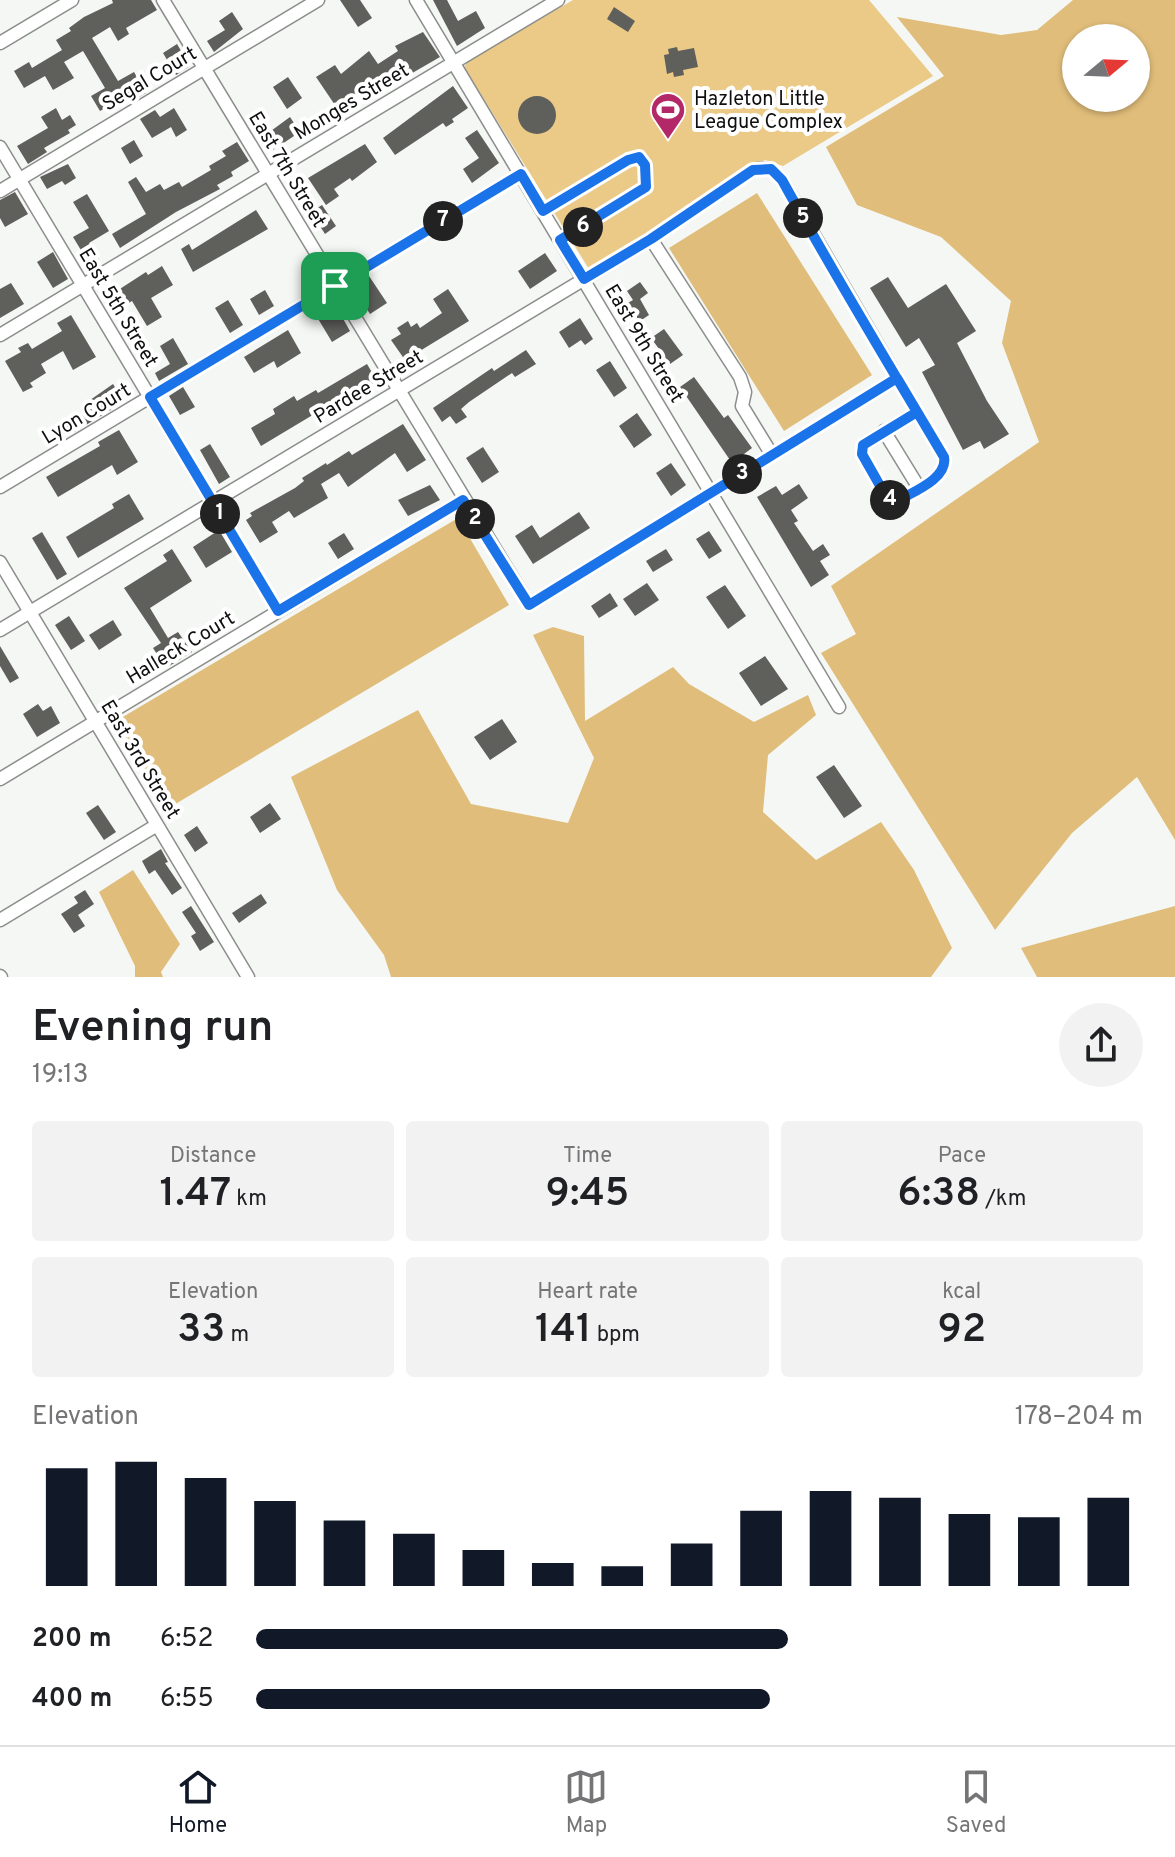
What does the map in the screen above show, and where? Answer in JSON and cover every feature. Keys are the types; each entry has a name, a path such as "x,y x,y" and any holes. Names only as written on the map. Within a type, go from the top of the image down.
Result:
{"street":[{"path":"0,43 72,0"},
{"name":"East 7th Street","path":"163,0 529,605 711,493"},
{"name":"Segal Court","path":"0,191 318,0"},
{"name":"East 9th Street","path":"416,0 839,707"},
{"name":"Monges Street","path":"0,335 558,0"},
{"name":"East 5th Street","path":"0,147 278,611"},
{"path":"543,211 628,160 639,157 645,165 646,187 560,240"},
{"name":"Pardee Street","path":"0,630 651,239 753,170 771,169 782,180 897,378"},
{"name":"Lyon Court","path":"0,487 521,174"},
{"path":"651,239 740,377 745,392 742,406 745,415 772,455"},
{"path":"711,493 897,378 917,412 946,465 942,473 899,500 887,498 862,454 863,445 917,412"},
{"path":"884,431 919,488"},
{"name":"Halleck Court","path":"0,779 463,500"},
{"name":"East 3rd Street","path":"0,562 248,977"},
{"path":"0,920 157,825"}],"shaded area":[{"name":"Hazleton Little League Complex","path":"573,0 869,0 933,76 783,166 765,160 751,167 589,269 464,67 469,60"},
{"path":"1073,0 1175,0 1175,840 1137,777 1072,833 995,930 821,653 856,634 831,586 1039,442 1002,343 1011,301 941,237 857,205 826,147 944,76 897,17 1001,35 1037,30"},
{"path":"757,193 872,375 784,431 669,248"},
{"path":"458,518 509,605 167,809 116,721"},
{"path":"553,627 584,636 585,721 673,667 689,684 754,722 808,695 816,715 768,755 763,812 816,860 881,822 914,870 952,948 931,977 391,977 384,955 337,890 291,777 418,710 471,804 568,823 594,758 533,635"},
{"path":"133,870 180,944 161,972 163,977 135,977 135,966 99,892"},
{"path":"1175,906 1175,977 1037,977 1021,948"}],"building":[{"path":"112,0 151,0 157,10 126,28 129,34 118,41 110,27 92,38 118,81 134,72 146,93 132,101 129,95 100,111 91,96 105,88 83,51 64,62 74,78 53,90 45,76 24,88 14,71 29,62 32,68 62,50 56,40 71,31 69,28 84,17 113,3"},
{"path":"340,0 360,0 372,18 358,27"},
{"path":"433,0 447,0 458,21 476,11 485,28 457,46"},
{"path":"614,7 635,21 628,32 607,19"},
{"path":"232,12 243,29 214,52 207,41 225,30 219,21"},
{"path":"423,32 440,57 395,83 390,76 337,108 316,77 335,65 341,74 369,51 378,64 398,51 395,46"},
{"path":"177,44 190,66 176,75 163,53"},
{"path":"677,47 678,51 694,48 698,67 683,70 684,75 674,77 673,72 667,74 664,55 669,54 668,49"},
{"path":"288,77 302,98 287,109 273,87"},
{"path":"453,86 468,108 452,119 454,122 446,127 443,123 395,155 383,138"},
{"path":"537,96 551,101 556,115 551,129 537,134 523,129 518,115 523,101"},
{"path":"56,108 62,120 70,115 76,125 68,130 70,133 44,148 47,152 28,164 17,146 48,128 41,117"},
{"path":"174,108 187,130 176,137 171,127 152,138 140,119 155,110 160,117"},
{"path":"290,117 300,132 273,150 264,136"},
{"path":"477,130 499,163 472,183 463,169 479,158 465,138"},
{"path":"134,140 143,156 130,164 121,148"},
{"path":"237,142 249,161 217,185 220,189 176,212 120,248 112,234 146,214 128,182 136,177 146,192 160,184 164,190 179,182 182,187 211,170 209,166 226,156 222,151"},
{"path":"365,144 377,162 352,181 350,178 334,189 339,196 326,205 308,178"},
{"path":"68,164 76,178 65,185 62,181 47,189 40,177"},
{"path":"15,192 28,214 5,227 0,218 0,200"},
{"path":"87,194 109,231 89,243 99,260 90,265 73,237 89,228 73,202"},
{"path":"322,205 336,226 325,234 311,212"},
{"path":"256,210 268,229 193,272 181,249 189,244 192,250"},
{"path":"53,252 68,279 53,288 37,262"},
{"path":"545,253 557,271 530,289 518,271"},
{"path":"162,266 173,285 151,298 162,317 147,326 132,301 117,310 109,296 146,272 148,275"},
{"path":"369,276 387,303 370,314 352,286"},
{"path":"888,277 908,308 946,284 976,331 957,343 987,401 1009,434 984,449 980,441 963,450 922,372 935,365 919,338 906,347 870,288"},
{"path":"640,282 648,293 640,299 649,315 637,323 626,304 633,300 627,291"},
{"path":"11,283 24,304 0,318 0,289"},
{"path":"448,289 469,321 405,360 391,340 401,334 397,328 408,321 411,327 417,323 420,328 442,313 433,299"},
{"path":"265,290 274,306 259,315 250,299"},
{"path":"228,300 243,325 230,333 215,308"},
{"path":"333,301 350,331 332,342 314,312"},
{"path":"71,315 96,357 73,370 63,351 41,364 46,373 30,383 33,387 23,392 5,361 21,352 18,348 28,343 32,349 62,331 57,323"},
{"path":"580,318 593,339 585,345 581,340 569,348 559,332"},
{"path":"664,329 683,355 670,364 651,338"},
{"path":"288,330 301,353 277,368 274,361 254,373 244,357"},
{"path":"173,338 188,364 159,381 155,373 170,364 160,346"},
{"path":"526,350 536,364 515,377 512,373 469,402 461,409 467,417 456,424 450,416 442,422 433,408 492,368 494,371"},
{"path":"610,361 627,388 614,397 596,370"},
{"path":"367,364 377,381 333,407 331,404 261,446 251,428 275,414 273,409 294,396 297,401 316,390 318,393"},
{"path":"694,377 724,418 728,415 752,448 732,463 680,387"},
{"path":"113,384 124,402 71,434 66,425 87,413 83,405"},
{"path":"183,387 195,407 180,415 169,396"},
{"path":"637,413 652,435 634,448 619,426"},
{"path":"403,424 426,460 407,472 395,453 348,487 339,473 321,484 328,498 294,518 289,511 272,522 278,532 260,543 246,520 252,516 250,513 295,488 304,481 302,478 326,463 349,451 352,455"},
{"path":"119,430 138,462 117,475 112,465 58,497 46,477 100,446 98,442"},
{"path":"210,444 230,477 219,484 200,450"},
{"path":"483,447 499,472 482,483 466,458"},
{"path":"671,463 686,485 671,496 656,473"},
{"path":"799,484 808,498 791,510 798,521 794,523 813,551 823,544 830,555 820,561 829,575 811,587 757,497 776,486 782,495"},
{"path":"430,485 440,500 408,516 398,500"},
{"path":"129,494 144,519 78,558 66,537 114,508 112,504"},
{"path":"579,512 590,528 533,564 515,536 532,525 540,538"},
{"path":"219,530 232,552 206,568 193,547"},
{"path":"709,531 722,551 709,559 696,539"},
{"path":"42,532 67,574 57,580 32,538"},
{"path":"344,533 354,549 338,559 328,543"},
{"path":"172,549 192,581 150,608 168,638 178,632 192,652 166,668 153,648 161,643 124,588 167,561 163,555"},
{"path":"666,549 673,560 653,572 646,561"},
{"path":"647,583 659,600 635,616 623,599"},
{"path":"725,585 746,616 728,629 706,597"},
{"path":"610,593 618,606 599,618 591,606"},
{"path":"69,616 85,641 71,650 55,625"},
{"path":"113,620 122,635 99,650 89,635"},
{"path":"0,646 19,678 10,683 0,666"},
{"path":"765,656 788,689 761,706 739,673"},
{"path":"38,704 43,711 51,706 60,723 37,737 23,714"},
{"path":"502,719 517,742 490,760 474,737"},
{"path":"834,765 862,806 844,818 816,777"},
{"path":"270,803 281,819 260,833 250,817"},
{"path":"98,805 116,832 104,840 86,813"},
{"path":"197,826 208,843 195,852 184,835"},
{"path":"161,849 168,862 165,863 182,888 172,895 155,870 149,874 142,861"},
{"path":"85,890 94,904 78,915 85,926 74,933 61,914 78,903 74,897"},
{"path":"261,894 267,903 239,923 232,913"},
{"path":"191,906 214,942 200,951 191,936 196,933 182,912"}],"place":[{"name":"Hazleton Little League Complex","path":"668,141"}],"route":[{"path":"335,286 150,397 278,611 463,500 529,605 897,378 944,457 946,465 942,473 899,500 887,498 862,454 863,445 917,412 897,378 831,268 782,180 771,169 753,170 651,239 584,279 560,240 636,196 646,187 645,165 639,157 628,160 543,211 521,174 335,286"}]}
